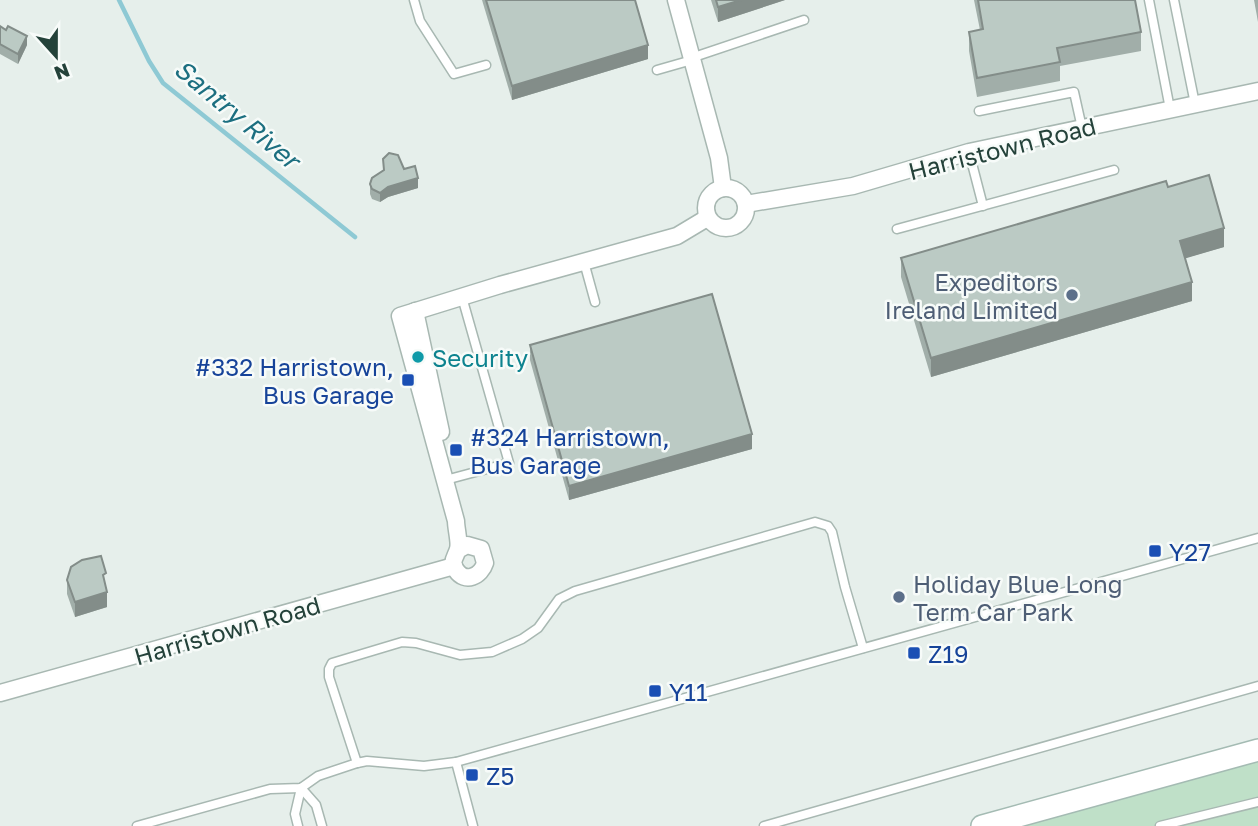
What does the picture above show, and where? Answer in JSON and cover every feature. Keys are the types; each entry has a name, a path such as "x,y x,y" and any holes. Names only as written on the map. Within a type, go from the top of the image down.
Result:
{"main road":[{"path":"982,826 1258,750"}],"street":[{"path":"676,0 719,158 723,188"},
{"name":"Harristown Road","path":"746,204 853,186 969,152 1258,91"},
{"path":"723,188 742,195 746,204 745,217 734,228 719,228 707,218 705,212 707,200 715,191 723,188"},
{"path":"407,314 677,236 707,218"},
{"name":"Harristown Road","path":"407,314 453,478 465,547"},
{"name":"Harristown Road","path":"407,314 456,522 465,547"},
{"name":"Harristown Road","path":"465,547 481,550 485,557 481,572 471,577 461,575 454,566 454,558 465,547"},
{"name":"Harristown Road","path":"0,693 454,566"}],"lane":[{"path":"414,0 420,21 454,74 486,65"},
{"path":"1149,0 1170,109"},
{"path":"1174,0 1195,104"},
{"path":"657,69 804,20"},
{"path":"979,111 1074,92 1083,128"},
{"path":"969,152 983,206"},
{"path":"897,229 1114,170"},
{"path":"584,262 595,302"},
{"path":"453,478 509,463 462,297"},
{"path":"357,763 329,677 332,663 402,642 460,655 492,653 538,628 559,599 575,591 815,522 828,526 832,532 863,648"},
{"path":"137,826 270,789 301,788 318,776 357,763 367,761 424,766 456,762 1258,537"},
{"path":"764,826 1258,686"},
{"path":"456,762 473,826"},
{"path":"298,826 295,814 301,788"},
{"path":"301,788 316,805 322,826"},
{"path":"1160,826 1258,802"}],"green space":[{"path":"1258,759 1258,826 1015,826"}],"building":[{"path":"486,0 635,0 648,45 512,86"},
{"path":"716,0 741,0 718,7"},
{"path":"978,0 1135,0 1141,32 1057,48 1060,62 977,78 969,32 983,29"},
{"path":"0,26 6,30 8,26 27,36 18,54 0,44"},
{"path":"389,153 398,155 404,169 415,166 418,178 388,187 380,193 372,189 370,184 372,178 384,170 383,159"},
{"path":"1209,175 1224,228 1180,241 1192,282 931,358 901,258 1166,181 1168,187"},
{"path":"712,294 752,434 569,486 530,345"},
{"path":"101,556 106,573 103,575 107,592 75,602 67,580 71,567 82,560"}],"waterway":[{"name":"Santry River","path":"119,0 163,83 355,237"}],"place":[{"name":"Expeditors Ireland Limited","path":"1072,295"},
{"name":"Security","path":"418,357"},
{"name":"#332 Harristown, Bus Garage","path":"408,380"},
{"name":"#324 Harristown, Bus Garage","path":"456,450"},
{"name":"Y27","path":"1155,551"},
{"name":"Holiday Blue Long Term Car Park","path":"899,597"},
{"name":"Z19","path":"914,653"},
{"name":"Y11","path":"655,691"},
{"name":"Z5","path":"472,775"}]}
